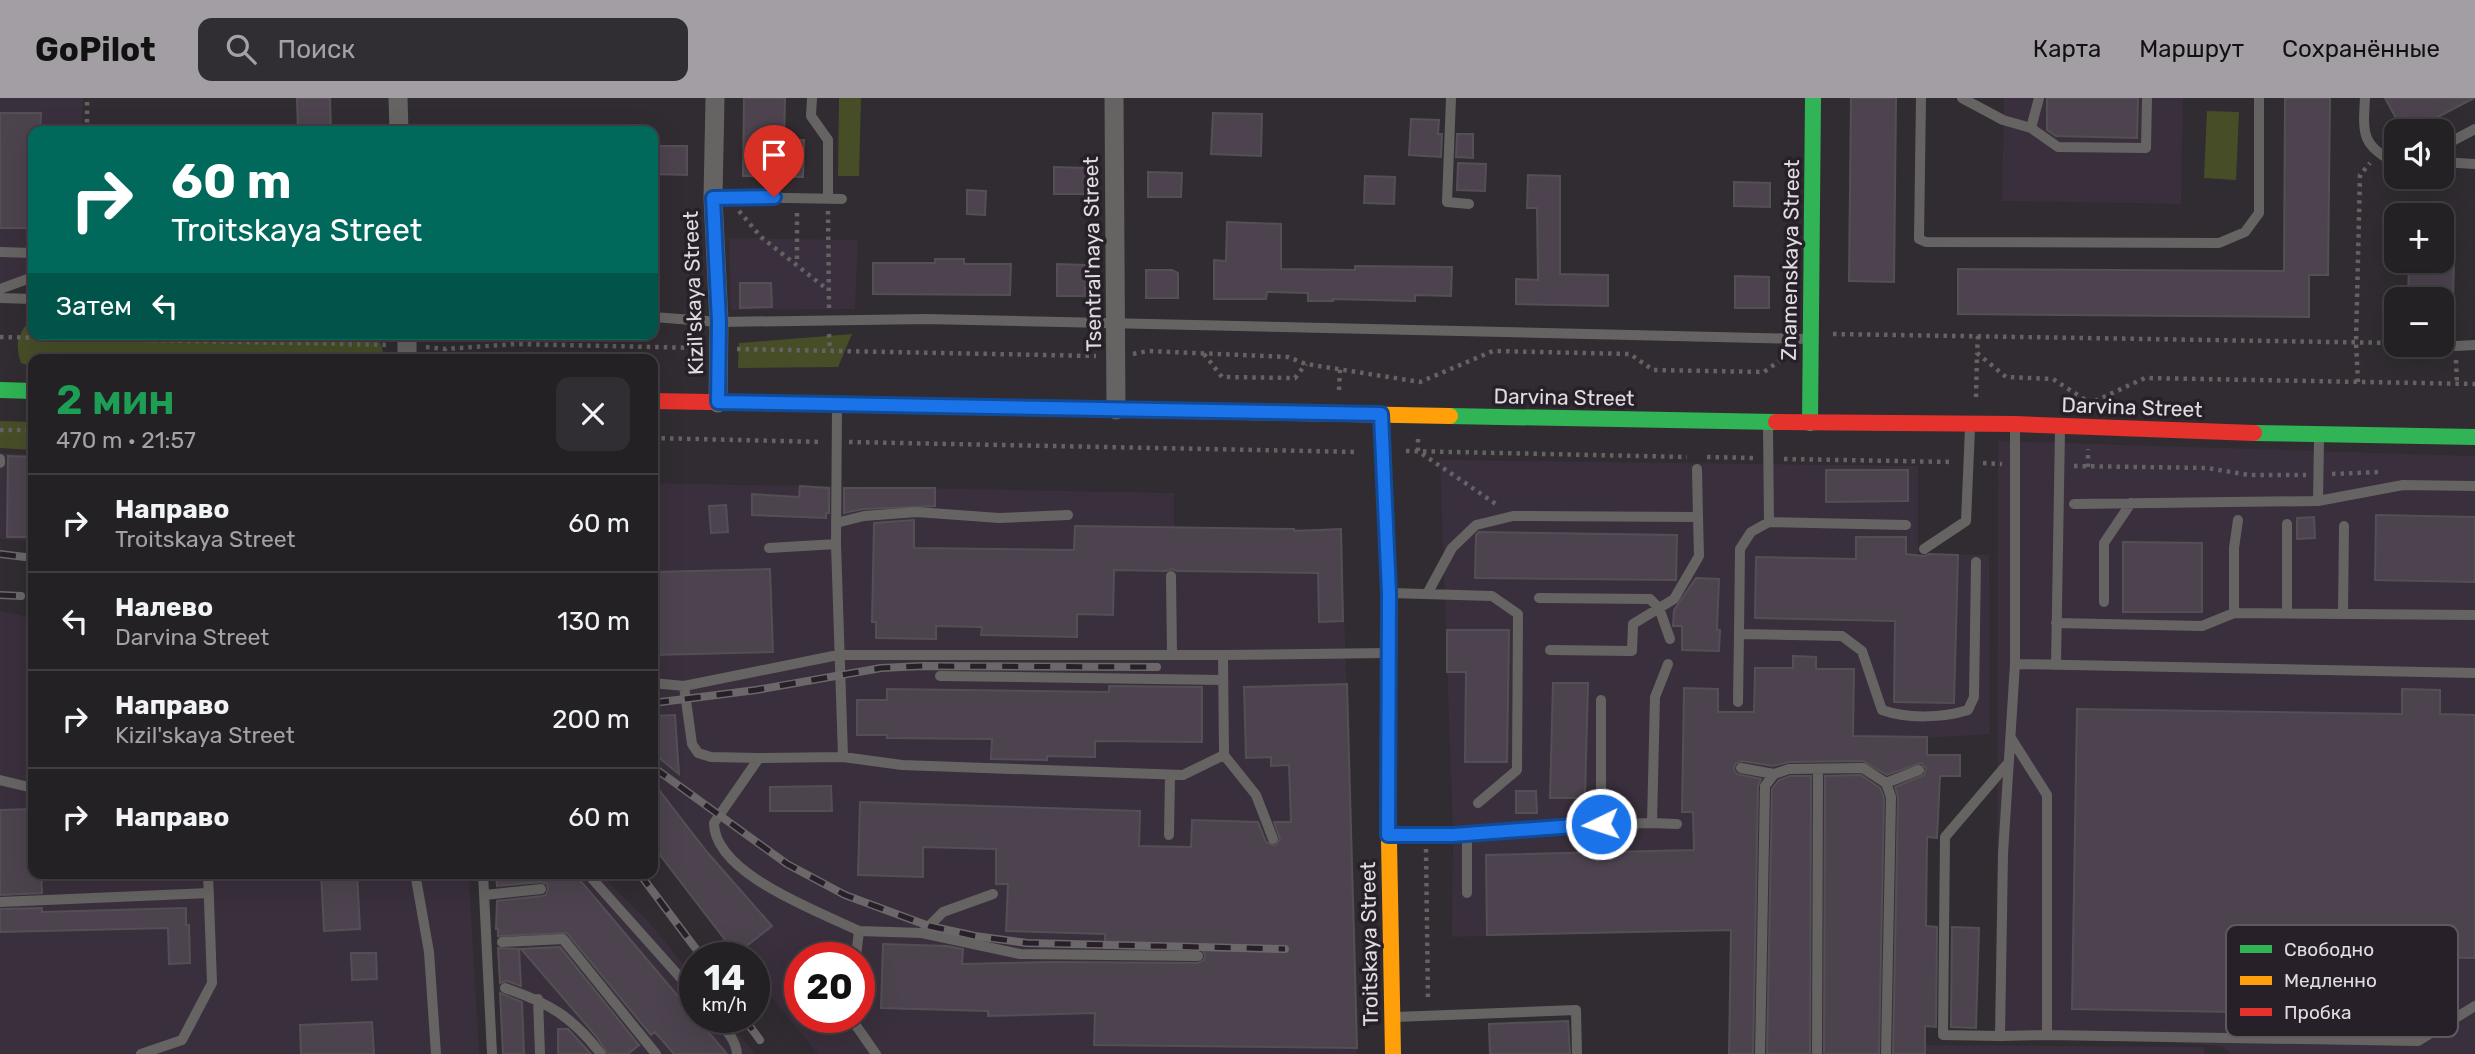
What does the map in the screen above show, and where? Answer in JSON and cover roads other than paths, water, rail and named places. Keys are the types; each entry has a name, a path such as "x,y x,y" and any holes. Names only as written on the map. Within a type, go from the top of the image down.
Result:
{"main road":[{"name":"Znamenskaya Street","path":"1810,423 1814,98"},
{"path":"0,390 28,391"},
{"name":"Darvina Street","path":"658,401 1810,423 2015,424 2319,435 2475,437"},
{"name":"Troitskaya Street","path":"1381,414 1389,593 1388,835 1393,1054"}],"street":[{"path":"398,98 399,126"},
{"name":"Kizil'skaya Street","path":"715,98 720,198 718,402"},
{"name":"Tsentral'naya Street","path":"1114,98 1116,410"}],"lane":[{"path":"812,98 811,116 828,140 828,198"},
{"path":"1451,98 1447,202 1469,204"},
{"path":"1921,98 1919,239 1926,242 2219,243 2245,232 2259,213 2259,98"},
{"path":"1962,98 2003,120 2031,128 2058,147 2146,148 2147,98"},
{"path":"2031,128 2039,98"},
{"path":"2365,98 2363,132 2377,154 2384,157"},
{"path":"2454,140 2475,129"},
{"path":"2454,163 2475,164"},
{"path":"720,198 842,199"},
{"path":"0,252 28,253"},
{"path":"0,289 28,279"},
{"path":"0,298 28,299"},
{"path":"658,317 719,322 926,319 1810,336"},
{"path":"2456,346 2475,345"},
{"path":"837,406 836,544 843,757"},
{"path":"1768,422 1769,522"},
{"path":"2000,1036 2003,854 2015,664 2015,424"},
{"path":"1924,549 1966,521 1970,425"},
{"path":"2056,665 2060,426"},
{"path":"2318,501 2319,435"},
{"path":"1550,650 1632,651 1633,624 1674,598 1699,556 1697,469"},
{"path":"2074,504 2318,501 2403,485 2475,486"},
{"path":"2104,602 2104,543 2131,503"},
{"path":"836,523 864,516 916,512 999,518 1068,515"},
{"path":"1427,594 1452,548 1476,525 1513,516 1698,517"},
{"path":"2234,613 2234,548 2238,520"},
{"path":"1738,702 1740,549 1751,531 1769,522 1906,524"},
{"path":"2287,524 2287,613"},
{"path":"2343,526 2343,613"},
{"path":"769,548 836,544"},
{"path":"1739,634 1842,636 1862,651 1882,710 1893,714 1950,716 1968,710 1974,697 1976,562"},
{"path":"1171,576 1172,655"},
{"path":"1389,593 1492,596 1518,614 1517,770 1478,803"},
{"path":"1539,598 1650,599 1659,608 1670,639"},
{"path":"2056,623 2202,626 2234,613 2475,615"},
{"path":"658,683 684,686 838,655 1390,653"},
{"path":"1223,655 1224,755 1256,795 1273,839"},
{"path":"1653,823 1655,697 1668,664"},
{"path":"2015,664 2475,673"},
{"path":"940,676 1223,680"},
{"path":"684,686 692,744 698,753 711,757 843,757 902,765 1183,775 1224,755"},
{"path":"1601,700 1601,824"},
{"path":"2011,737 2047,795 2047,1035"},
{"path":"759,758 714,823 718,841 729,857 757,882 859,931 922,933 1020,954 1198,956"},
{"path":"2009,761 1945,837 1943,1035 2418,1041 2425,1037"},
{"path":"1741,768 1774,774 1789,769 1863,768 1886,783 1891,797 1886,1054"},
{"path":"1817,1054 1818,769"},
{"path":"1886,783 1919,770"},
{"path":"1760,1054 1765,786 1774,774"},
{"path":"1169,835 1170,775"},
{"path":"0,780 28,787"},
{"path":"1388,835 1467,834 1601,824 1677,824"},
{"path":"1467,834 1467,893"},
{"path":"141,1054 181,1040 212,983 208,879"},
{"path":"416,879 429,952 436,1054"},
{"path":"484,879 492,1054"},
{"path":"592,879 679,976"},
{"path":"485,895 541,890"},
{"path":"0,902 209,893"},
{"path":"922,933 943,912 993,894"},
{"path":"858,942 859,931"},
{"path":"502,942 563,939 656,1054"},
{"path":"505,988 538,999 554,1008 585,1032 601,1054"},
{"path":"538,999 540,1054"},
{"path":"2458,1016 2475,1006"},
{"path":"1391,1018 1576,1010 1577,1054"},
{"path":"729,1033 738,1049 737,1054"},
{"path":"861,1033 876,1054"}],"railway":[{"path":"0,554 28,557"},
{"path":"0,595 21,596"},
{"path":"658,702 756,690 881,668 1157,667"},
{"path":"658,771 787,864 845,895 929,926 1027,943 1285,949"},
{"path":"644,879 691,942"},
{"path":"755,1033 760,1040"}]}
